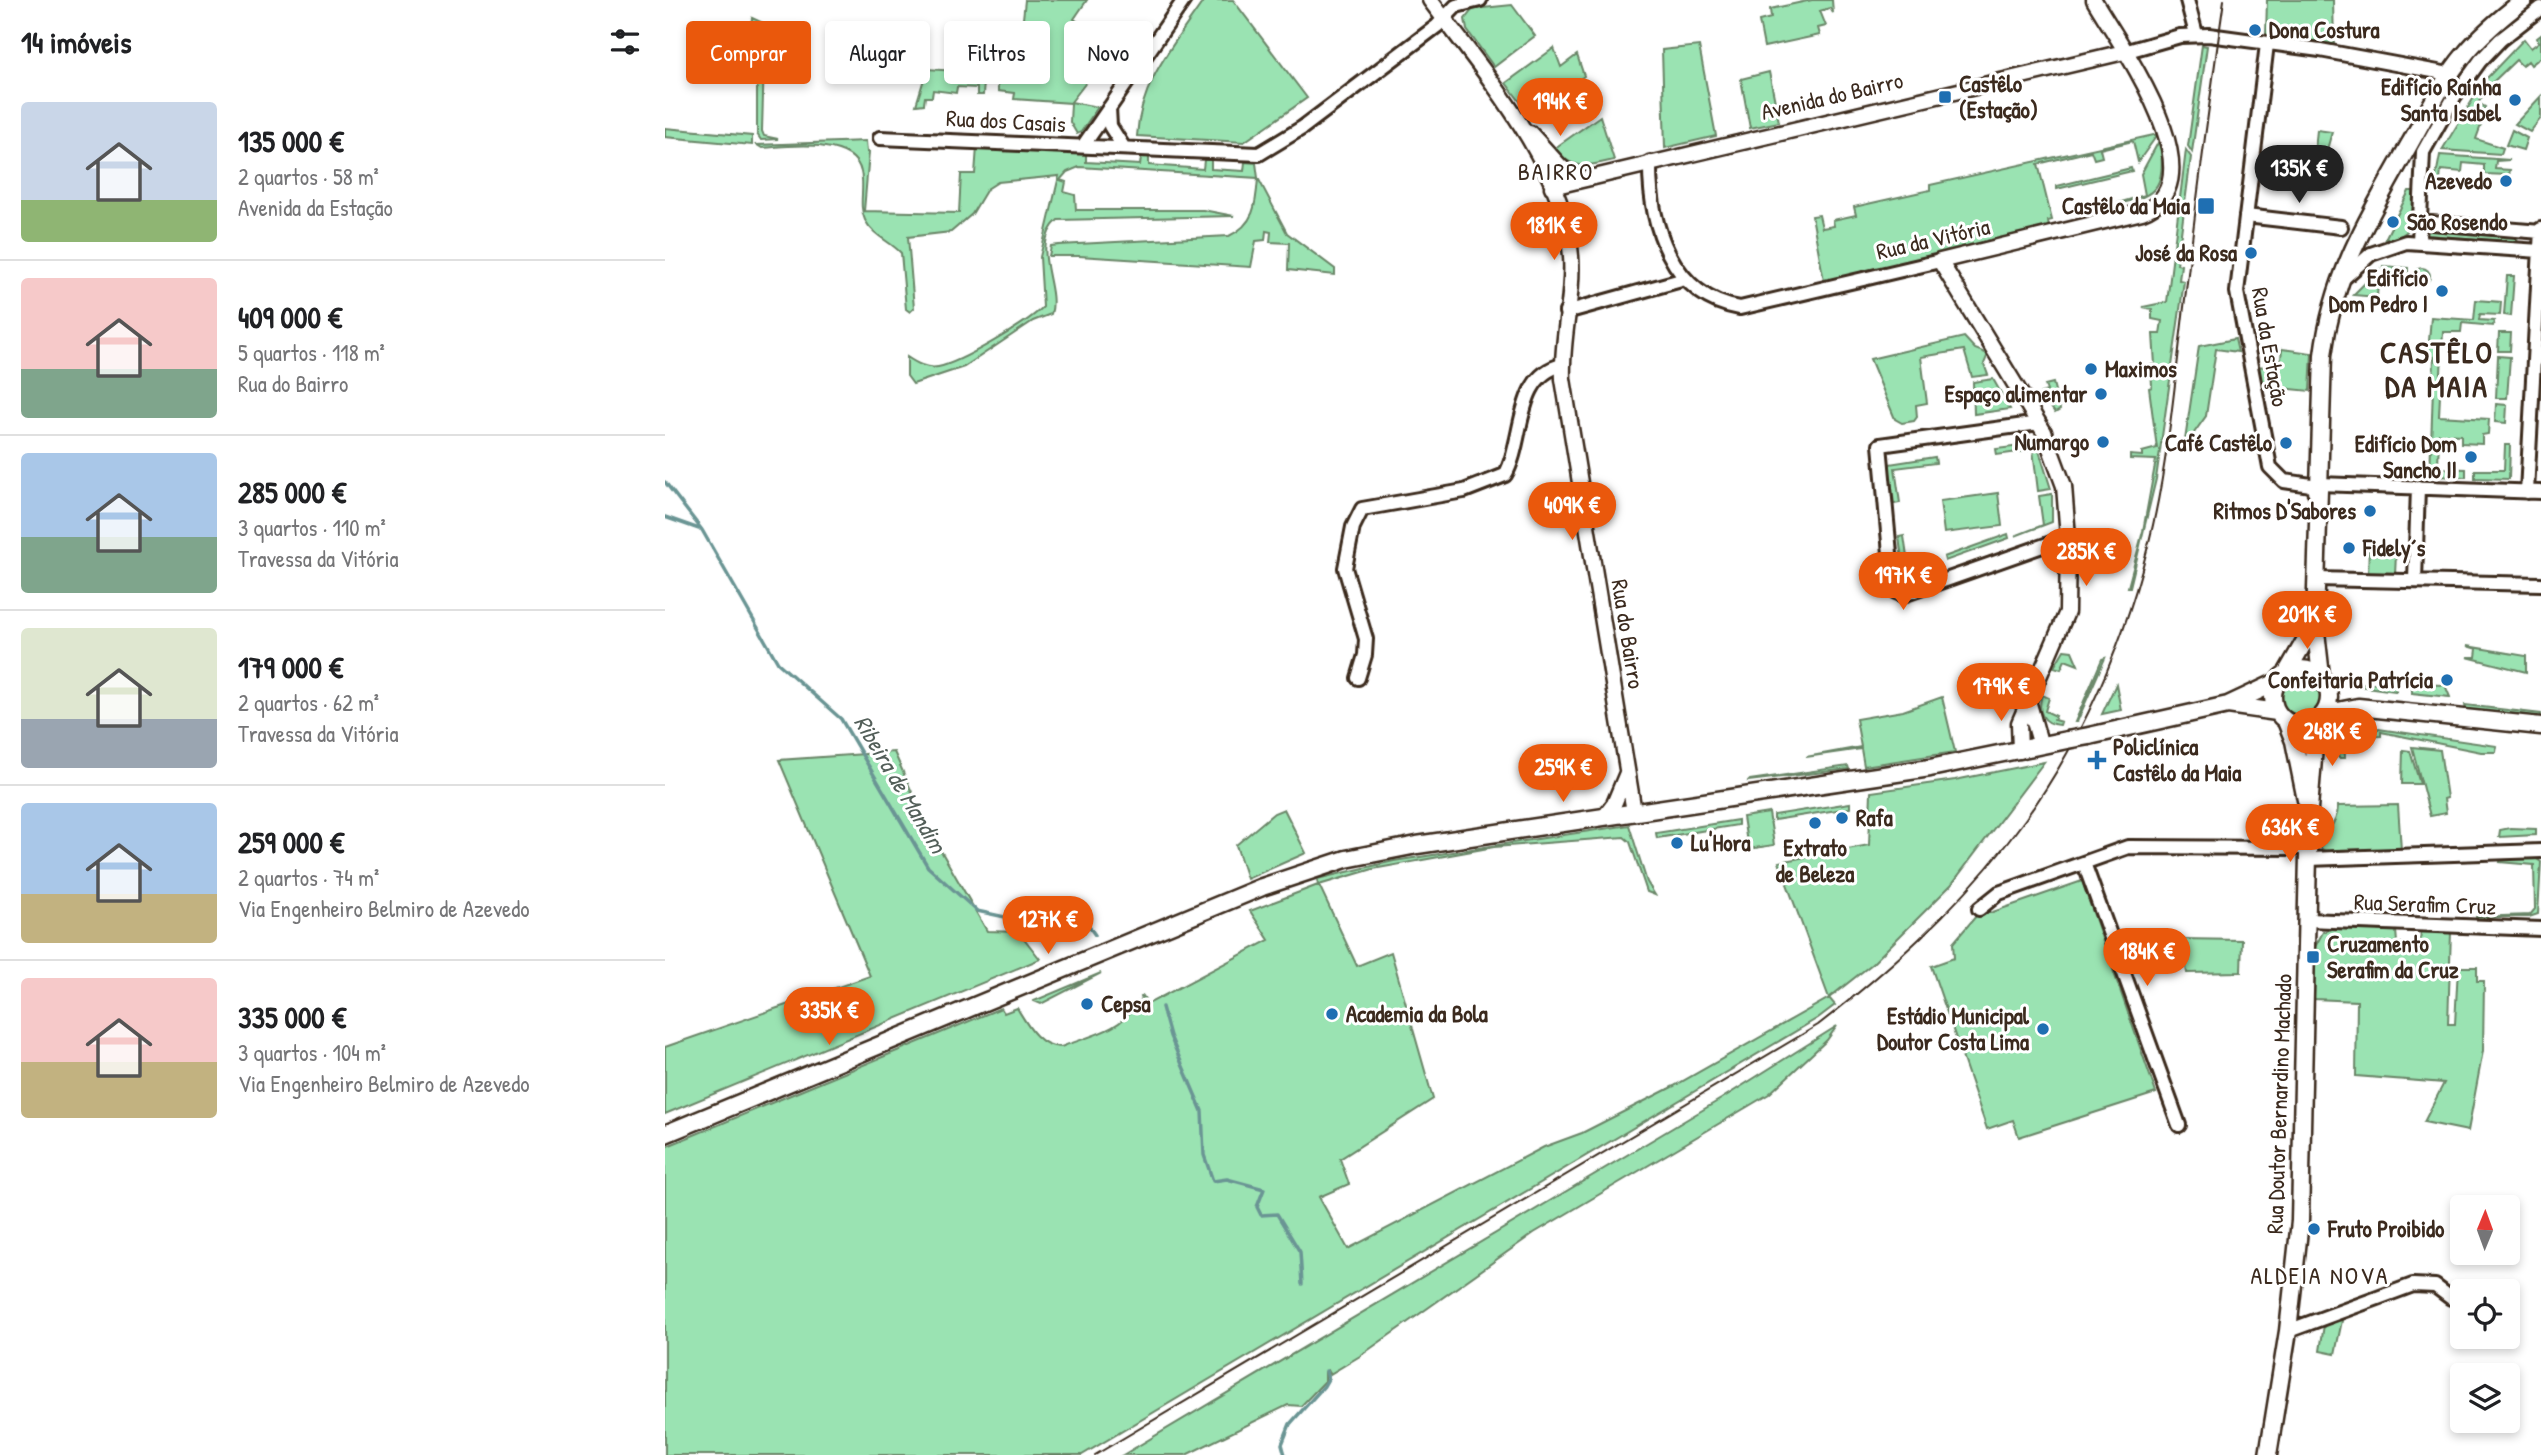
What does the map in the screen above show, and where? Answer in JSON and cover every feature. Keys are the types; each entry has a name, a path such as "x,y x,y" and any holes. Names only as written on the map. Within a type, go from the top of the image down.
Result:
{"main road":[{"path":"2309,810 2315,734 2329,700 2315,623 2323,355 2327,323 2337,285 2354,244 2449,74 2509,6 2524,0"},
{"path":"2309,810 2294,741 2273,697 2315,623"},
{"path":"665,1134 1210,908 1312,869 1394,849 1930,768 2020,751 2228,705 2302,668 2324,680 2358,707"},
{"path":"2228,705 2282,716 2304,725 2321,716 2358,707 2541,726"},
{"name":"Rua Doutor Bernardino Machado","path":"2268,1455 2288,1331 2300,1221 2309,810"}],"street":[{"name":"Rua dos Casais","path":"880,138 1083,146 1184,0"},
{"name":"Rua do Bairro","path":"1430,0 1521,125 1552,187 1564,219 1570,250 1563,365 1634,812"},
{"path":"1083,146 1250,155 1266,152 1444,19 1456,6 1481,0"},
{"name":"Rua da Vitória","path":"1650,162 1656,230 1685,279 1691,288 1716,302 1740,308 2137,213 2159,201 2171,174 2170,142 2094,0"},
{"path":"2187,0 2196,34"},
{"path":"2419,242 2422,156 2454,97 2490,49 2541,8"},
{"path":"2124,52 2196,34 2449,74"},
{"name":"Rua da Estação","path":"2267,44 2237,292 2270,467 2284,481 2311,485 2319,492"},
{"name":"Avenida do Bairro","path":"1552,187 1576,178 2124,52"},
{"path":"1109,108 1110,126 1124,148"},
{"path":"1521,125 1576,178"},
{"path":"2246,216 2341,226"},
{"path":"2419,222 2541,230 2538,357 2527,492"},
{"path":"2337,285 2371,254 2397,244 2419,242 2540,251"},
{"path":"1940,261 2039,423 2064,486 2068,537 2067,612 2018,731 2020,751"},
{"path":"1566,312 1685,279"},
{"path":"1358,678 1365,655 1366,639 1356,614 1345,568 1353,527 1362,509 1464,491 1505,475 1515,451 1527,397 1537,382 1554,367 1563,365"},
{"path":"2039,423 1880,445 1892,584 1900,594 2068,537"},
{"path":"2415,581 2417,487"},
{"path":"2319,492 2417,487 2541,492"},
{"path":"2316,579 2541,584"},
{"path":"2029,704 2041,746"},
{"path":"1604,817 1627,772"},
{"path":"1979,909 1999,893 2128,847 2308,854 2541,851"},
{"path":"2084,863 2179,1125"},
{"name":"Rua Serafim Cruz","path":"2307,920 2541,929"},
{"path":"2288,1331 2413,1285 2435,1286 2450,1297"}],"green space":[{"path":"1025,0 1087,0 1074,19 1077,21 1064,21 1064,84 1085,84 1071,102 1098,107 1081,132 1077,134 1070,122 1071,103 1014,99 1015,93 998,91 998,84 1050,84 1050,21 1023,21"},
{"path":"1204,0 1233,0 1307,98 1244,142 1137,136 1145,98 1171,48"},
{"path":"1812,0 1832,0 1833,13 1830,8 1820,11 1826,26 1818,28 1820,35 1764,47 1759,21 1771,18 1770,9"},
{"path":"2267,0 2333,0 2334,44 2266,35"},
{"path":"1512,5 1535,36 1494,67 1467,30 1465,19 1473,9"},
{"path":"2501,25 2504,28 2457,81 2423,142 2419,140 2462,67"},
{"path":"2541,35 2541,57 2531,65 2528,61 2522,66 2516,60 2492,83 2478,103 2485,107 2476,139 2503,148 2501,154 2442,150 2484,81 2524,39 2531,48 2539,42 2537,38"},
{"path":"2202,45 2207,46 2192,152 2188,146"},
{"path":"1699,46 1716,136 1665,148 1662,50"},
{"path":"1554,48 1561,67 1577,55 1584,76 1531,116 1506,83"},
{"path":"930,69 944,70 944,84 984,84 983,95 977,95 977,88 957,87 956,93 933,90 932,97 925,97 924,104 916,105 922,84 930,84"},
{"path":"1769,72 1779,122 1750,128 1741,79"},
{"path":"757,84 763,84 762,131 764,136 778,139 761,140 757,134"},
{"path":"2541,96 2541,118 2530,132 2515,124"},
{"path":"1600,116 1614,160 1581,165 1561,156 1555,148"},
{"path":"665,128 752,136 752,145 665,137"},
{"path":"2317,130 2332,132 2324,160 2314,159"},
{"path":"2512,130 2527,138 2523,150 2506,145"},
{"path":"2158,134 2138,162 2133,141 2100,149 2102,157 2094,159 2091,151 2038,164 2052,220 2048,221 2049,229 1824,281 1812,216 1819,215 1822,228 1834,226 1833,220 1856,215 1854,207 1930,190 1930,185"},
{"path":"2160,139 2161,172 2154,190 2146,195 2135,200 2105,207 2145,195 2141,174"},
{"path":"866,141 869,152 864,211 959,213 961,174 975,174 977,147 1086,153 1086,162 1140,165 1141,157 1149,157 1149,165 1203,169 1204,160 1211,160 1211,169 1244,171 1245,162 1256,163 1258,178 1079,167 1067,172 1060,180 1066,182 1064,192 1075,195 1076,210 1203,210 1234,216 1058,220 1050,230 1045,254 1052,292 1051,314 1033,321 964,367 913,384 907,376 907,357 929,367 948,364 992,342 1043,307 1040,257 1059,176 998,182 987,189 972,214 951,232 908,237 914,308 910,312 906,309 901,253 872,230 865,220 862,208 862,178 856,161 833,148 803,145 762,148 757,145"},
{"path":"2186,150 2191,157 2177,264 2181,265 2179,280 2184,281 2156,479 2130,587 2128,587 2143,531 2156,460 2130,459 2130,455 2142,456 2142,452 2157,448 2149,388 2152,387 2151,365 2155,365 2153,334 2160,334 2162,321 2152,319 2152,309 2143,307 2167,302"},
{"path":"2440,155 2510,160 2496,161 2495,169 2510,170 2509,175 2484,174 2484,165 2463,163 2462,172 2441,170 2439,192 2433,192"},
{"path":"2131,168 2132,171 2057,189 2057,186"},
{"path":"1258,178 1287,233 1335,269 1335,275 1288,270 1289,243 1270,242 1271,232 1266,231 1265,240 1256,241 1251,267 1049,256 1051,246 1059,245 1229,236 1244,226 1253,212"},
{"path":"2409,191 2414,191 2412,218 2408,230 2396,237 2385,239"},
{"path":"2427,230 2518,237 2517,242 2427,235"},
{"path":"2383,266 2408,268 2407,282 2382,280"},
{"path":"2422,268 2428,270 2428,282 2422,284 2416,282 2414,276 2416,270"},
{"path":"2379,269 2377,297 2353,295"},
{"path":"2507,276 2514,276 2511,316 2504,315"},
{"path":"2476,300 2501,302 2500,315 2480,314 2479,320 2494,321 2493,326 2462,323 2461,332 2443,332 2439,416 2489,419 2488,434 2482,435 2482,444 2461,443 2461,435 2439,434 2438,468 2466,469 2466,477 2430,476 2434,357 2428,353 2431,317 2474,320"},
{"path":"2499,333 2511,333 2510,351 2498,351"},
{"path":"1964,337 1975,349 1988,354 1984,364 1988,375 1972,377 1964,350 1921,357 1927,403 1916,405 1917,417 1914,421 1902,423 1895,419 1870,359"},
{"path":"2235,339 2238,352 2216,349 2206,416 2184,447 2199,346"},
{"path":"2282,349 2312,353 2310,391 2261,386 2257,366 2280,369"},
{"path":"2498,356 2510,357 2507,398 2496,398"},
{"path":"1993,379 2010,409 1974,414 1973,382"},
{"path":"2053,383 2060,410 2055,413 2041,393 2047,391 2045,385"},
{"path":"2496,404 2507,405 2506,423 2495,422"},
{"path":"2037,444 2051,489 2038,491 2033,450 1997,455 1996,449"},
{"path":"2505,445 2510,445 2509,479 2475,478 2475,470 2504,470"},
{"path":"1935,457 1936,463 1895,468 1900,503 1894,504 1889,464"},
{"path":"1998,493 2002,526 1944,533 1940,501"},
{"path":"2052,494 2052,522 2015,536 2043,525 2039,496"},
{"path":"2008,534 2009,538 1945,561 1944,557"},
{"path":"1904,536 1909,571 1938,563 1904,575 1899,537"},
{"path":"2369,544 2373,545 2373,554 2396,554 2395,575 2368,575"},
{"path":"2467,646 2526,656 2526,672 2467,657 2476,657 2477,649"},
{"path":"2064,650 2072,651 2078,665 2065,660 2061,669 2054,667"},
{"path":"2105,658 2077,722 2075,722 2102,659"},
{"path":"2301,675 2316,681 2322,696 2316,711 2301,717 2286,711 2280,696 2286,681"},
{"path":"2345,683 2396,684 2396,691 2351,685"},
{"path":"2116,684 2121,710 2102,714"},
{"path":"2412,684 2445,685 2450,697 2412,693"},
{"path":"2042,695 2049,698 2045,711 2056,716 2054,720 2061,722 2060,725 2049,722 2042,716"},
{"path":"1942,697 1955,752 1864,766 1861,749 1806,757 1861,747 1856,719 1903,711"},
{"path":"2465,705 2541,714 2541,718 2466,711"},
{"path":"2337,723 2497,746 2496,752 2481,752 2381,732 2381,736 2344,737 2345,758 2339,758 2325,732 2330,725"},
{"path":"2412,747 2440,750 2447,798 2444,799 2446,813 2430,816"},
{"path":"2403,750 2410,751 2420,784 2402,784"},
{"path":"894,752 929,830 987,931 1019,932 1040,959 665,1114 665,1047 870,976 779,760"},
{"path":"2044,762 1951,885 1872,964 1829,998 1779,862 1869,845 1871,792 1955,780"},
{"path":"1848,766 1849,769 1749,781 1750,780"},
{"path":"1850,803 1850,808 1774,820 1774,815"},
{"path":"2398,805 2401,850 2326,852 2321,848 2336,818 2338,806"},
{"path":"1284,809 1306,853 1247,879 1236,845 1274,813"},
{"path":"1769,813 1774,845 1748,849 1743,817"},
{"path":"1738,820 1738,825 1657,838 1656,833"},
{"path":"1629,825 1647,882 1655,895 1647,892 1630,842 1624,837 1494,847 1373,869 1319,885 1357,966 1391,952 1433,1099 1340,1159 1349,1184 1319,1197 1348,1249 1544,1147 1582,1133 1674,1086 1829,998 1835,1005 1818,1018 1082,1455 665,1455 665,1147 1001,1008 1004,1013 1017,1008 1035,1034 1053,1046 1061,1047 1103,1032 1122,1020 1133,1004 1142,1000 1141,997 1143,996 1148,1004 1269,940 1250,911 1318,885 1317,879 1394,861"},
{"path":"2536,829 2536,835 2499,837 2500,830"},
{"path":"2534,857 2541,862 2538,914 2529,917 2475,917 2530,915 2535,909 2534,865 2500,862 2501,858"},
{"name":"Estádio Municipal Doutor Costa Lima","path":"2082,881 2156,1093 2019,1137 2013,1120 1987,1129 1931,966 1954,958 1953,943 1979,909 1990,913"},
{"path":"2335,928 2396,930 2397,943 2420,943 2421,931 2451,932 2448,1024 2455,1024 2458,967 2477,967 2477,981 2484,981 2483,1051 2468,1131 2424,1122 2444,1083 2356,1076 2357,1001 2314,999 2315,947 2323,932"},
{"path":"2181,939 2242,940 2241,972 2187,973"},
{"path":"1101,973 1041,1004 1034,1001"},
{"path":"1837,1026 1827,1040 1769,1094 1534,1233 1360,1356 1330,1374 1328,1370 1325,1372 1325,1381 1301,1406 1288,1405 1186,1455 1123,1455 1721,1099"},
{"path":"2344,1311 2335,1354 2320,1351 2325,1318"}],"waterway":[{"name":"Ribeira de Mandim","path":"665,482 702,530 778,663 841,719 928,867 977,911 1033,923 1081,915 1095,935"},
{"name":"Ribeira de Mandim","path":"665,517 699,529"},
{"name":"Ribeira de Mandim","path":"1162,1007 1170,1036 1202,1111 1204,1155 1213,1181 1227,1179 1264,1189 1257,1207 1261,1215 1277,1214 1300,1252 1302,1284"},
{"name":"Ribeira de Mandim","path":"1285,1455 1282,1444 1290,1424 1324,1386 1328,1379 1326,1371"}],"tram line":[{"path":"1095,1455 1818,1025 1919,940 2008,842 2058,770 2079,731 2115,651 2143,567 2159,496 2168,438 2224,0"}],"place":[{"name":"Dona Costura","path":"2255,30"},
{"name":"Castêlo (Estação)","path":"1945,97"},
{"name":"Edifício Raínha Santa Isabel","path":"2515,100"},
{"name":"Azevedo","path":"2506,181"},
{"name":"Castêlo da Maia","path":"2206,206"},
{"name":"São Rosendo","path":"2393,222"},
{"name":"José da Rosa","path":"2251,253"},
{"name":"Edifício Dom Pedro I","path":"2442,291"},
{"name":"Maximos","path":"2091,369"},
{"name":"Espaço alimentar","path":"2101,394"},
{"name":"Numargo","path":"2103,442"},
{"name":"Café Castêlo","path":"2286,443"},
{"name":"Edifício Dom Sancho II","path":"2471,457"},
{"name":"Ritmos D'Sabores","path":"2370,511"},
{"name":"Fidely´s","path":"2349,548"},
{"name":"Confeitaria Patrícia","path":"2447,680"},
{"name":"Policlínica Castêlo da Maia","path":"2097,760"},
{"name":"Rafa","path":"1842,818"},
{"name":"Extrato de Beleza","path":"1815,823"},
{"name":"Lu'Hora","path":"1677,843"},
{"name":"Cruzamento Serafim da Cruz","path":"2313,957"},
{"name":"Cepsa","path":"1087,1004"},
{"name":"Academia da Bola","path":"1332,1014"},
{"name":"Estádio Municipal Doutor Costa Lima","path":"2043,1029"},
{"name":"Fruto Proibido","path":"2314,1229"}],"district":[{"name":"BAIRRO","path":"1556,172"},
{"name":"CASTÊLO DA MAIA","path":"2437,370"},
{"name":"ALDEIA NOVA","path":"2320,1276"}]}
